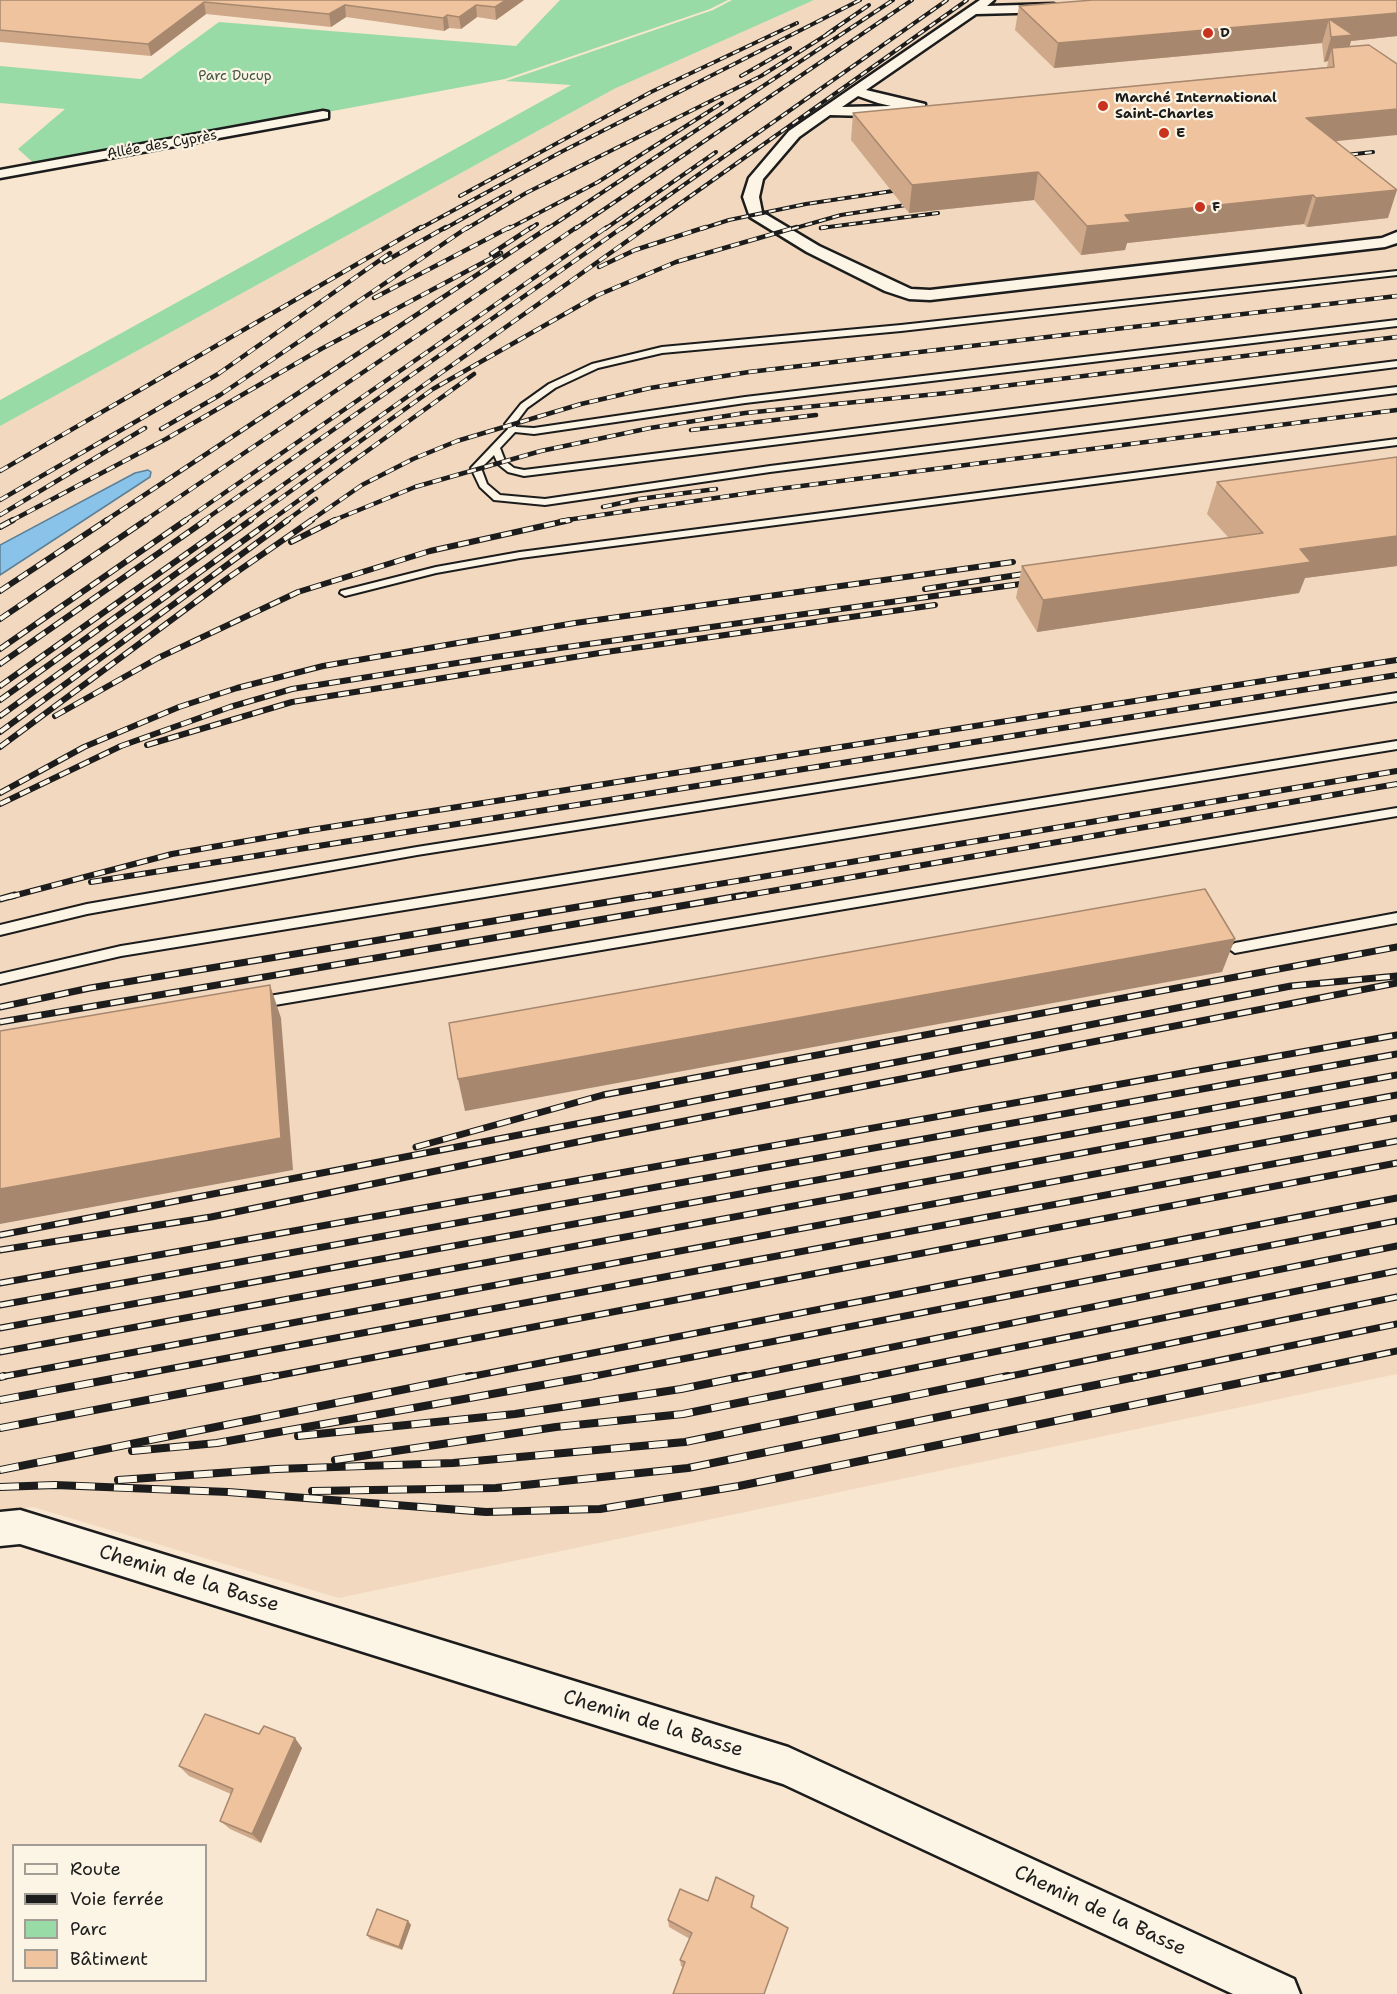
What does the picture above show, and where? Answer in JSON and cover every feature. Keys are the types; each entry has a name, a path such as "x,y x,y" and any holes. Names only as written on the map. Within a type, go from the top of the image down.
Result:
{"street":[{"path":"988,0 859,92 826,111 794,134 756,178 751,197 755,214 813,249 891,288 909,294 930,295 1385,242 1397,237"},
{"path":"974,10 1069,7"},
{"path":"826,111 867,112 926,106 883,100 859,92"},
{"name":"Allée des Cyprès","path":"0,174 323,115"},
{"name":"Chemin de la Basse","path":"0,1529 20,1527 788,1766 1279,1994"}],"lane":[{"path":"513,429 510,424 524,406 552,386 594,366 662,350 901,328 1397,273"},
{"path":"513,429 534,431 757,399 1397,323"},
{"path":"495,447 501,462 511,470 524,473 1397,364"},
{"path":"513,429 476,468 483,485 497,498 545,502 770,469 1397,390"},
{"path":"345,593 436,570 520,555 1397,442"},
{"path":"0,930 87,909 417,851 1397,697"},
{"path":"0,980 121,951 1397,745"},
{"path":"247,1005 1397,812"},
{"path":"1235,948 1397,918"}],"shaded area":[{"path":"814,0 1397,0 1397,1374 339,1598 33,1507 0,1511 0,426 614,89"}],"green space":[{"name":"Parc Ducup","path":"560,0 728,0 710,9 505,79 37,166 18,149 65,109 0,103 0,66 141,79 219,22 516,46"},
{"path":"732,0 814,0 614,89 0,426 0,400 571,85 506,81 713,10"}],"water":[{"path":"148,470 151,472 150,477 0,575 0,545 135,473"}],"building":[{"path":"0,0 506,0 495,7 476,5 459,17 447,15 443,18 345,5 329,14 204,2 148,44 0,30"},
{"path":"1093,0 1397,0 1397,13 1058,43 1019,6"},
{"path":"1329,19 1353,35 1331,37"},
{"path":"1369,45 1397,64 1397,109 1306,118 1397,190 1316,198 1313,195 1125,215 1131,222 1087,226 1038,172 912,185 853,113 1334,67 1332,48"},
{"path":"1397,457 1397,536 1300,549 1311,562 1043,600 1022,566 1263,533 1217,482"},
{"path":"1205,889 1235,939 458,1079 449,1023"},
{"path":"270,985 281,1138 0,1189 0,1031"},
{"path":"205,1714 259,1734 264,1726 295,1738 252,1834 220,1821 233,1789 179,1766"},
{"path":"716,1877 754,1896 751,1907 788,1928 764,1994 673,1994 685,1962 680,1960 692,1933 668,1920 680,1889 708,1901"},
{"path":"377,1909 408,1921 399,1947 367,1935"}],"railway":[{"path":"419,229 561,152 860,0"},
{"path":"547,229 893,0"},
{"path":"575,229 912,0"},
{"path":"621,229 947,0"},
{"path":"644,229 967,0"},
{"path":"827,34 869,5"},
{"path":"460,196 651,92 797,23"},
{"path":"466,229 526,193 761,76 834,30"},
{"path":"741,76 790,48"},
{"path":"508,229 598,182 722,103"},
{"path":"605,229 716,152"},
{"path":"1337,156 1373,152"},
{"path":"701,229 729,220 806,204 906,189"},
{"path":"444,229 510,192"},
{"path":"792,229 841,215 919,203"},
{"path":"826,227 821,228 938,213"},
{"path":"530,229 537,224"},
{"path":"0,471 421,227"},
{"path":"384,262 446,227"},
{"path":"161,429 220,395 468,227"},
{"path":"374,298 510,227"},
{"path":"491,254 532,227"},
{"path":"105,521 549,227"},
{"path":"144,521 577,227"},
{"path":"184,521 607,227"},
{"path":"203,521 623,227"},
{"path":"232,521 647,227"},
{"path":"599,267 635,250 706,227"},
{"path":"249,521 433,389 598,295 676,262 797,227"},
{"path":"0,500 218,374 390,253"},
{"path":"11,521 166,439 321,349 501,253"},
{"path":"310,521 362,485 413,459 457,441 581,404 650,388 749,372 1397,296"},
{"path":"332,521 415,487 541,451 650,428 745,413 947,393 1397,337"},
{"path":"270,521 474,374"},
{"path":"560,521 770,490 1397,410"},
{"path":"691,430 816,415"},
{"path":"0,515 145,428"},
{"path":"603,507 639,499 716,489"},
{"path":"286,521 316,499"},
{"path":"0,527 13,520"},
{"path":"0,591 107,520"},
{"path":"0,619 146,520"},
{"path":"0,649 186,520"},
{"path":"0,664 206,520"},
{"path":"0,686 234,520"},
{"path":"0,700 251,520"},
{"path":"0,716 272,520"},
{"path":"0,732 288,520"},
{"path":"0,747 228,578 312,520"},
{"path":"291,542 335,520"},
{"path":"55,716 158,658 298,592 430,551 570,520"},
{"path":"0,793 84,747 179,707 237,688 323,666 575,623 1013,562"},
{"path":"925,589 1037,572"},
{"path":"0,804 121,746 230,707 292,689 495,657 1035,582"},
{"path":"147,745 292,702 606,652 935,605"},
{"path":"9,897 172,854 304,831 1397,660"},
{"path":"91,882 1397,675"},
{"path":"641,897 1397,771"},
{"path":"736,897 1397,784"},
{"path":"0,899 15,895"},
{"path":"0,1007 90,988 650,895"},
{"path":"0,1022 745,895"},
{"path":"416,1147 603,1095 1397,947"},
{"path":"0,1235 1291,986 1397,976"},
{"path":"0,1250 211,1217 597,1138 1397,983"},
{"path":"0,1283 1397,1035"},
{"path":"0,1305 1397,1054"},
{"path":"0,1328 1397,1075"},
{"path":"0,1352 1397,1095"},
{"path":"4,1376 0,1377 1397,1118"},
{"path":"120,1378 1397,1141"},
{"path":"265,1378 1397,1163"},
{"path":"463,1378 1397,1198"},
{"path":"584,1378 1397,1221"},
{"path":"738,1378 1397,1246"},
{"path":"864,1378 1397,1271"},
{"path":"1001,1378 1397,1297"},
{"path":"1133,1378 1397,1324"},
{"path":"1267,1378 1397,1351"},
{"path":"0,1400 128,1376"},
{"path":"0,1428 273,1376"},
{"path":"0,1470 471,1376"},
{"path":"132,1451 217,1443 593,1376"},
{"path":"298,1436 515,1414 681,1389 745,1376"},
{"path":"335,1460 556,1427 683,1414 872,1376"},
{"path":"118,1480 276,1469 453,1463 685,1442 1008,1376"},
{"path":"312,1491 496,1488 688,1468 1140,1376"},
{"path":"0,1487 55,1485 228,1492 486,1512 600,1509 739,1486 1274,1376"}],"place":[{"name":"D","path":"1208,33"},
{"name":"Marché International Saint-Charles","path":"1103,106"},
{"name":"E","path":"1164,133"},
{"name":"F","path":"1200,207"}]}
